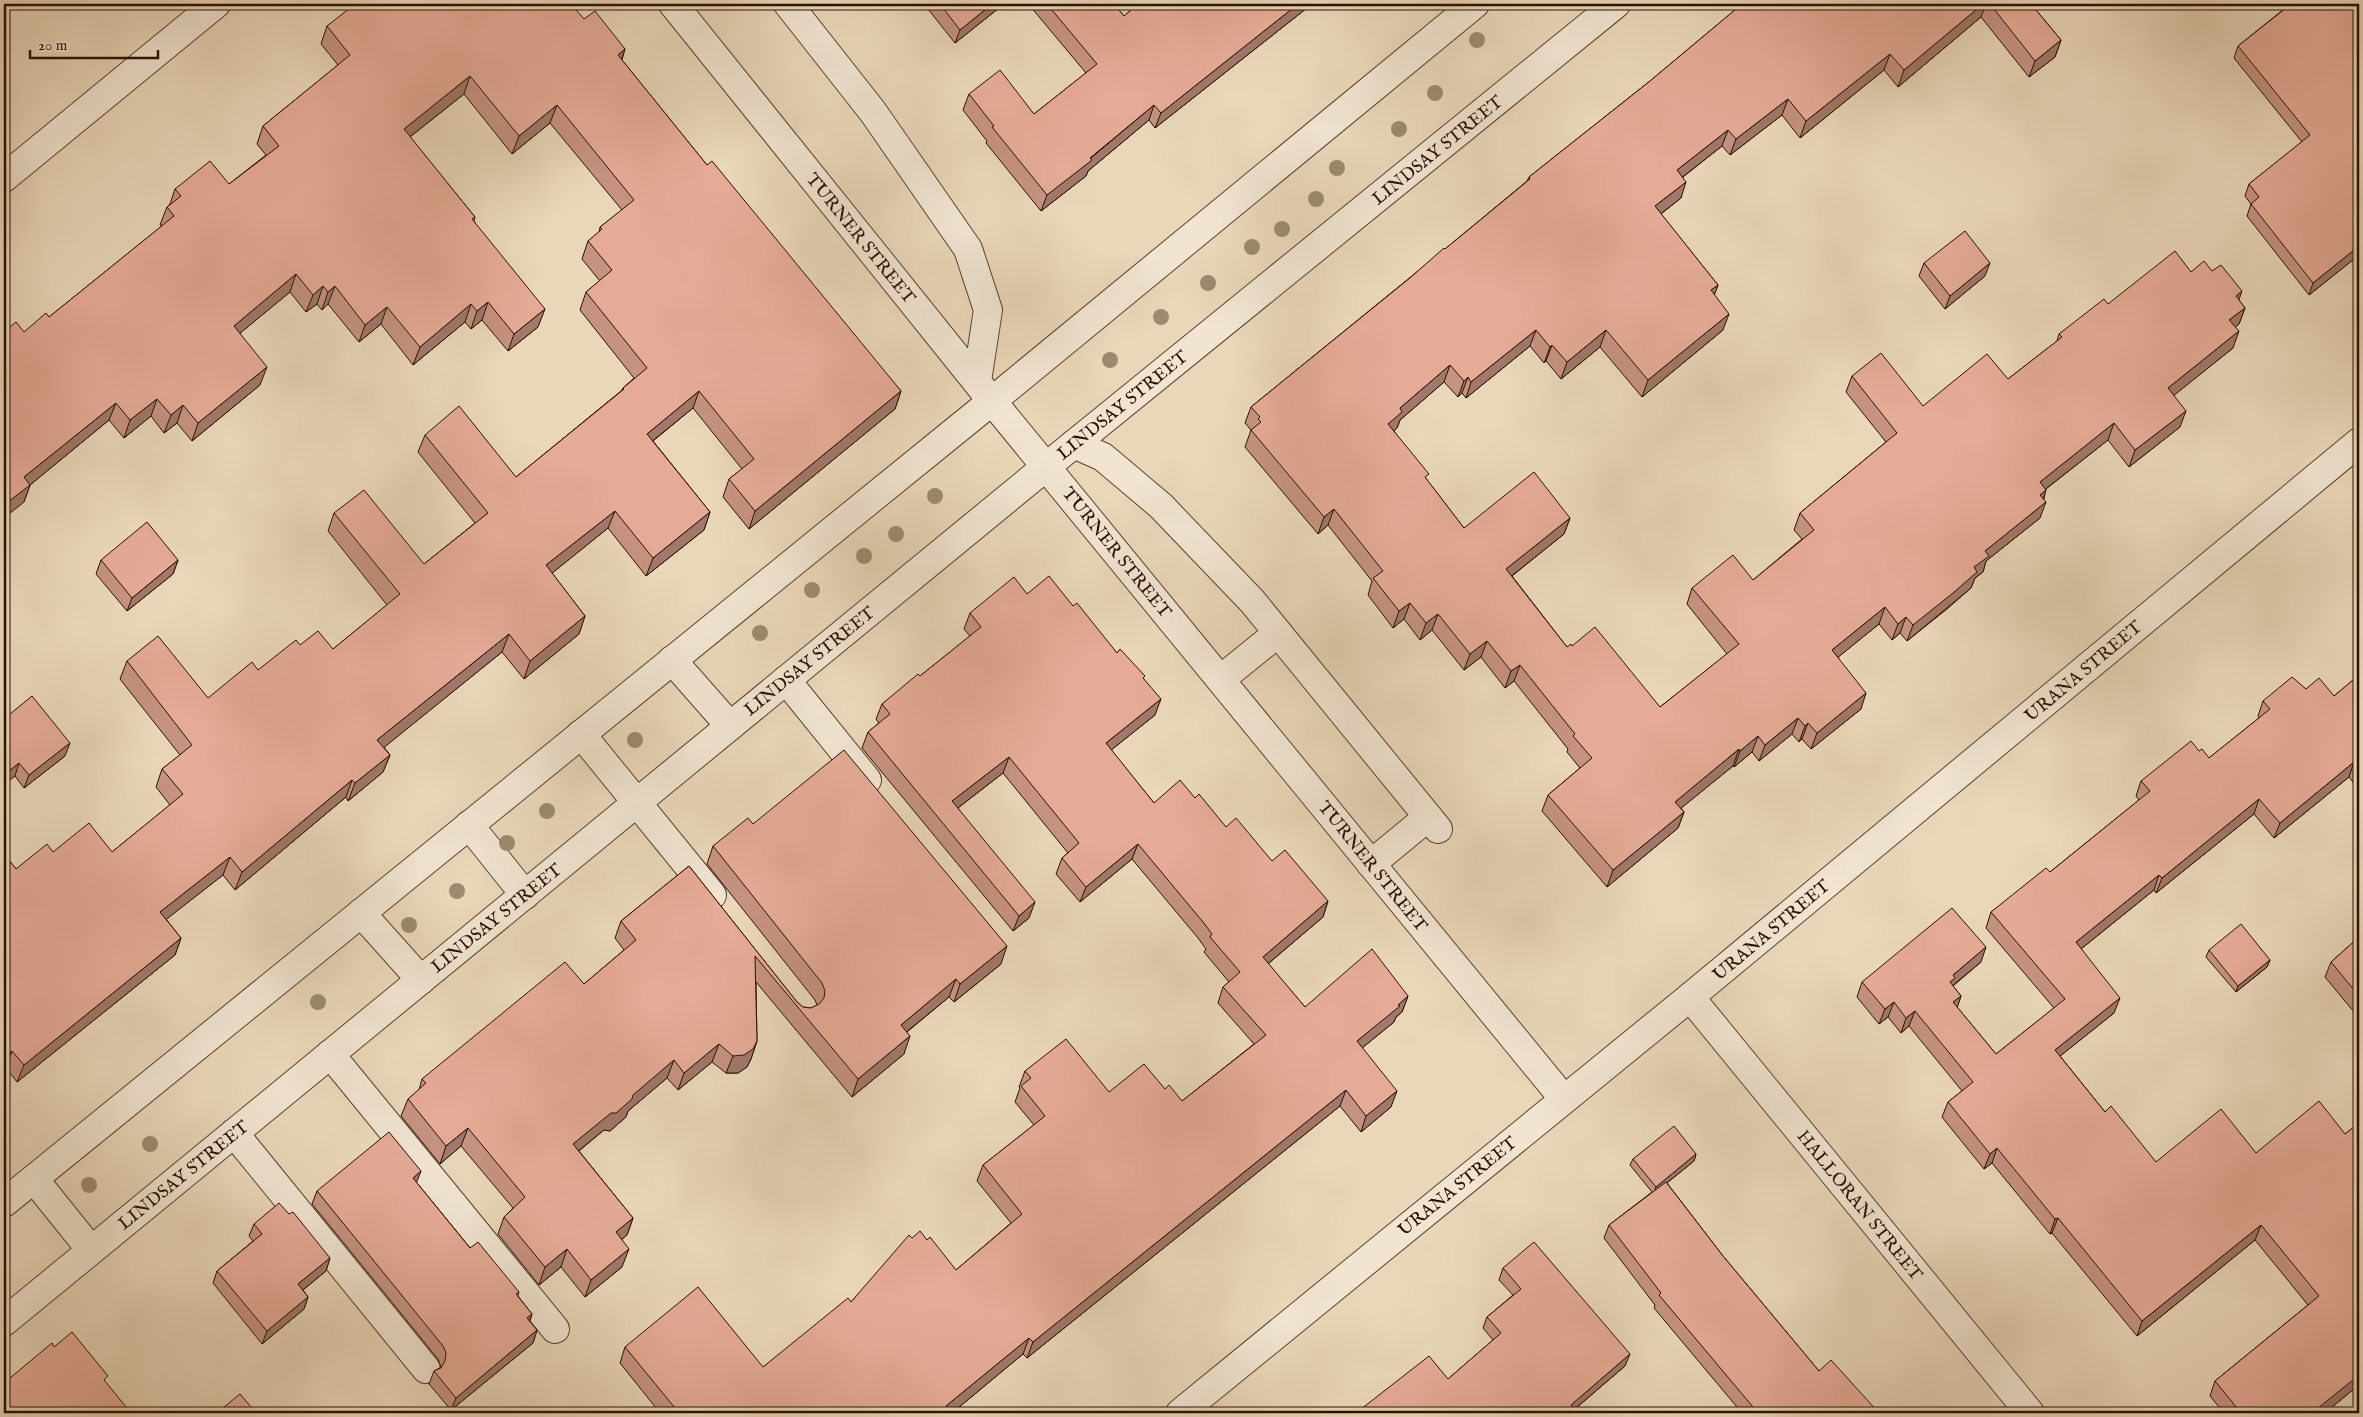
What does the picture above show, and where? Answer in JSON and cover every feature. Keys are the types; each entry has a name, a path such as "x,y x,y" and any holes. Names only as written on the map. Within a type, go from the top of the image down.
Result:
{"street":[{"path":"4,178 216,4"},
{"name":"TURNER STREET","path":"673,4 1046,466 1563,1098"},
{"path":"788,4 873,112 968,249 988,310 985,391"},
{"path":"4,1203 672,660 985,391 1475,4"},
{"name":"LINDSAY STREET","path":"4,1322 1046,466 1616,4"},
{"name":"URANA STREET","path":"1180,1413 1563,1098 1690,997 2359,442"},
{"path":"1074,444 1103,457 1161,506 1252,601 1433,823 1371,864"},
{"path":"1221,679 1278,633"},
{"path":"672,660 730,726"},
{"path":"786,680 885,801"},
{"path":"582,734 730,918"},
{"path":"469,825 524,895"},
{"path":"361,913 421,980"},
{"name":"HALLORAN STREET","path":"1690,997 2030,1413"},
{"path":"330,1054 555,1329"},
{"path":"234,1133 426,1369"},
{"path":"34,1179 91,1250"}],"building":[{"path":"355,4 571,4 584,19 595,11 625,49 618,55 707,165 712,161 901,391 755,511 729,479 754,459 699,391 647,434 710,512 653,558 615,511 546,565 585,616 530,661 509,634 377,740 390,755 355,783 352,780 242,872 230,857 160,912 181,938 24,1065 12,1051 4,1058 4,854 16,869 47,844 53,852 89,823 112,852 183,794 162,769 192,745 127,661 158,636 208,698 252,662 258,670 296,640 300,645 318,631 333,649 400,594 334,513 364,490 424,564 488,513 425,435 459,406 516,477 647,368 586,292 612,270 588,241 602,229 600,227 634,200 557,105 519,136 470,76 404,129 475,217 472,219 545,309 514,334 488,302 477,311 471,304 420,347 387,307 365,325 335,286 328,292 323,286 313,295 296,274 234,326 267,367 198,423 183,405 171,415 157,399 130,420 116,403 24,477 30,485 4,505 4,332 16,322 24,332 46,313 49,317 174,216 167,207 181,196 175,189 210,161 229,184 279,146 263,126 350,55 327,26"},
{"path":"940,4 992,4 960,30"},
{"path":"1047,4 1114,4 1124,16 1138,4 1298,4 1161,113 1154,105 1090,158 1092,160 1047,195 992,127 994,126 969,94 1000,70 1034,114 1097,64"},
{"path":"1742,4 1983,4 1904,70 1890,54 1806,121 1788,99 1736,139 1728,130 1677,170 1686,182 1655,206 1718,285 1711,290 1729,314 1648,380 1606,330 1567,362 1552,345 1550,347 1536,330 1471,382 1468,377 1464,381 1450,365 1400,408 1402,412 1388,424 1429,474 1425,477 1464,528 1534,472 1570,518 1506,569 1567,647 1571,644 1572,646 1595,627 1660,707 1739,644 1692,588 1733,555 1753,580 1814,530 1800,513 1897,433 1852,376 1881,353 1923,406 1987,354 2008,379 2062,337 2059,334 2104,299 2108,304 2175,251 2191,272 2204,261 2212,271 2221,265 2242,291 2236,296 2245,308 2229,320 2239,331 2168,388 2186,411 2135,450 2114,423 2040,482 2046,490 2040,495 2046,502 1985,551 1989,556 1974,567 1977,572 1953,593 1913,625 1906,617 1898,624 1885,607 1832,650 1866,693 1817,733 1808,723 1805,726 1798,718 1765,745 1758,736 1740,751 1739,749 1675,802 1684,812 1613,870 1548,795 1592,758 1573,736 1575,734 1520,665 1511,671 1487,641 1470,654 1438,614 1426,623 1410,603 1399,611 1373,578 1383,571 1334,509 1324,517 1251,430 1261,422 1258,419 1260,417 1251,407"},
{"path":"1990,4 2031,4 2061,40 2035,61"},
{"path":"2291,4 2359,4 2359,246 2313,283 2251,204 2259,197 2249,184 2310,135 2238,46"},
{"path":"1965,231 1990,263 1950,296 1924,263"},
{"path":"147,522 178,560 132,598 101,560"},
{"path":"1049,576 1073,606 1077,603 1117,653 1120,649 1145,676 1143,678 1161,699 1106,743 1154,803 1180,780 1195,798 1199,794 1226,827 1236,818 1272,861 1285,850 1328,901 1263,957 1305,1007 1372,949 1408,996 1398,1005 1400,1006 1357,1041 1397,1091 1366,1116 1346,1090 1033,1342 1029,1338 946,1406 950,1411 948,1413 679,1413 625,1347 698,1287 763,1367 848,1298 851,1302 909,1235 912,1238 920,1231 927,1240 930,1237 956,1270 1022,1214 983,1165 1045,1116 1021,1086 1031,1078 1025,1071 1066,1039 1109,1092 1144,1064 1165,1089 1169,1085 1182,1101 1266,1035 1223,987 1240,972 1210,937 1212,934 1203,922 1138,844 1086,887 1062,858 1079,843 1009,757 952,801 1035,902 1019,916 868,732 890,714 882,704 918,674 920,676 981,627 970,613 1014,577 1027,594"},
{"path":"2359,675 2359,768 2354,762 2280,823 2259,799 2162,878 2159,875 2076,942 2120,998 2055,1050 2105,1112 2111,1106 2156,1162 2221,1109 2256,1153 2319,1101 2345,1134 2359,1123 2359,1366 2357,1368 2359,1375 2312,1413 2241,1413 2215,1381 2319,1296 2261,1225 2142,1321 2058,1218 2055,1219 1997,1148 1990,1154 1948,1102 1973,1082 1915,1011 1906,1018 1894,1002 1885,1009 1862,982 1952,908 1986,947 1953,975 1955,978 1950,982 1961,996 1953,1002 1996,1054 2065,999 1991,912 2046,868 2050,872 2150,791 2141,781 2191,741 2199,751 2202,749 2209,758 2270,709 2263,701 2292,677 2306,689 2319,678 2334,696"},
{"path":"32,696 70,743 29,775 19,763 4,775 4,719"},
{"path":"844,750 1007,946 960,984 956,979 901,1025 910,1036 858,1079 755,956 757,1041 753,1049 744,1055 733,1056 719,1044 684,1073 674,1060 633,1095 632,1099 616,1113 611,1113 573,1144 633,1218 616,1232 629,1249 591,1280 567,1249 545,1267 504,1217 525,1197 468,1128 446,1146 408,1099 426,1083 422,1079 565,962 584,984 636,940 621,921 689,866 797,1002 803,1007 811,1008 819,1004 824,998 825,991 822,983 713,846 748,818 753,824"},
{"path":"2241,924 2270,960 2238,986 2209,950"},
{"path":"2359,937 2359,996 2331,962"},
{"path":"1674,1126 1696,1154 1656,1187 1633,1159"},
{"path":"389,1132 421,1171 413,1178 470,1248 478,1242 519,1292 516,1294 532,1314 527,1318 537,1330 456,1398 434,1371 441,1368 445,1361 446,1353 443,1346 317,1191"},
{"path":"1666,1182 1723,1256 1819,1371 1831,1360 1879,1413 1758,1413 1659,1295 1661,1293 1609,1225"},
{"path":"279,1203 289,1214 293,1212 330,1258 298,1284 308,1297 267,1331 217,1271 262,1234 254,1224"},
{"path":"1534,1242 1630,1354 1571,1405 1578,1413 1356,1413 1429,1356 1448,1379 1501,1333 1487,1317 1521,1289 1503,1268"},
{"path":"72,1332 108,1376 104,1380 131,1413 4,1413 4,1383 52,1343 54,1347"},
{"path":"240,1394 256,1413 217,1413"}]}
